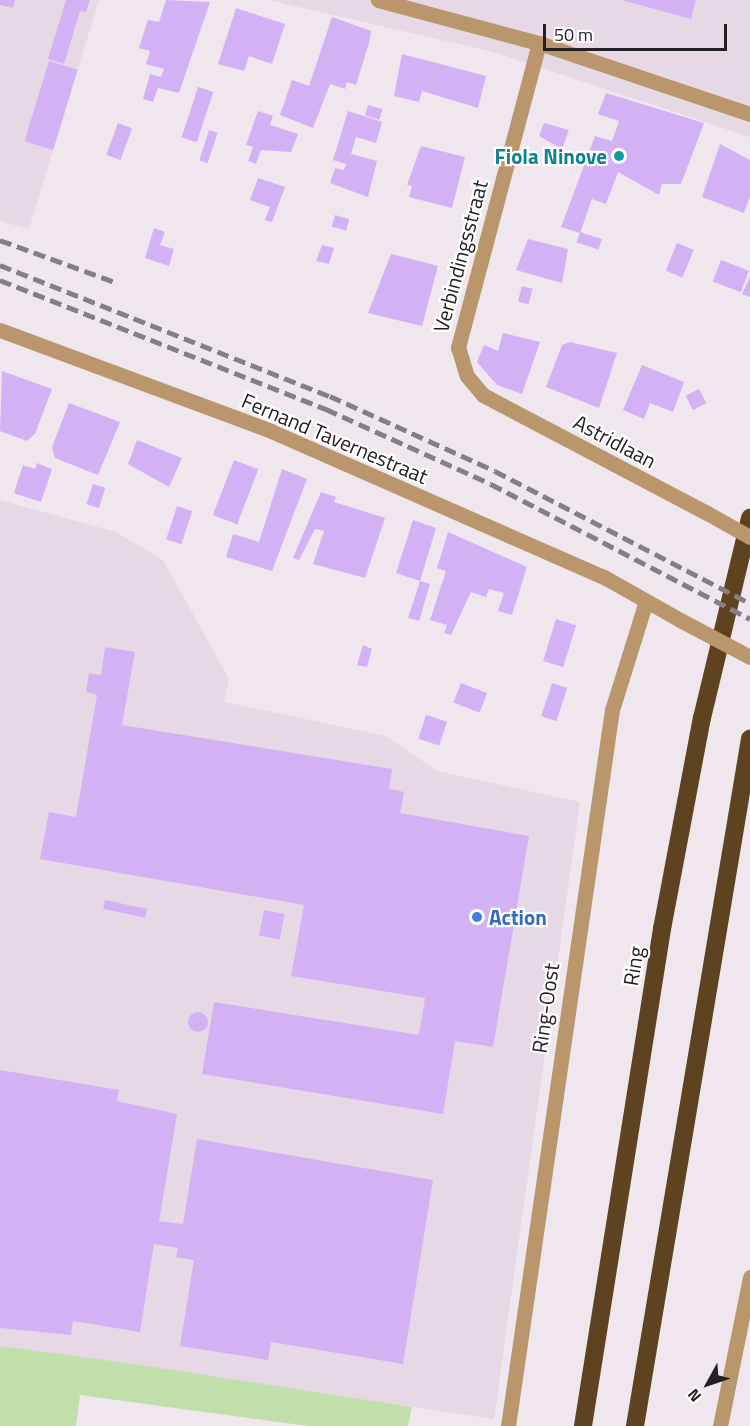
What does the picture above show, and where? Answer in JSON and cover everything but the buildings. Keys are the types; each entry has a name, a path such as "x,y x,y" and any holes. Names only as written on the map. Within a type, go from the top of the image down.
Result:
{"highway":[{"name":"Ring","path":"583,1426 662,929 702,718 750,518"},
{"path":"635,1426 750,739"}],"street":[{"path":"378,0 539,43 750,114"},
{"name":"Verbindingsstraat","path":"467,376 458,347 539,43"},
{"name":"Fernand Tavernestraat","path":"0,330 271,431 604,577 750,657"},
{"name":"Astridlaan","path":"467,376 483,395 750,537"},
{"name":"Ring-Oost","path":"508,1426 612,710 646,601"},
{"path":"720,1426 750,1277"}],"shaded area":[{"path":"0,0 99,0 29,229 0,221"},
{"path":"268,0 750,0 750,137 494,52"},
{"path":"0,500 116,532 163,560 229,679 224,702 386,736 437,771 580,802 494,1419 0,1346"}],"green space":[{"path":"0,1346 134,1364 412,1407 408,1426 308,1426 80,1395 76,1426 0,1426"}],"railway":[{"path":"0,240 115,282"},
{"path":"0,265 330,396 495,471 750,603"},
{"path":"0,280 326,409 491,484 750,619"}],"place":[{"name":"Fiola Ninove","path":"619,156"},
{"name":"Action","path":"477,917"}]}
